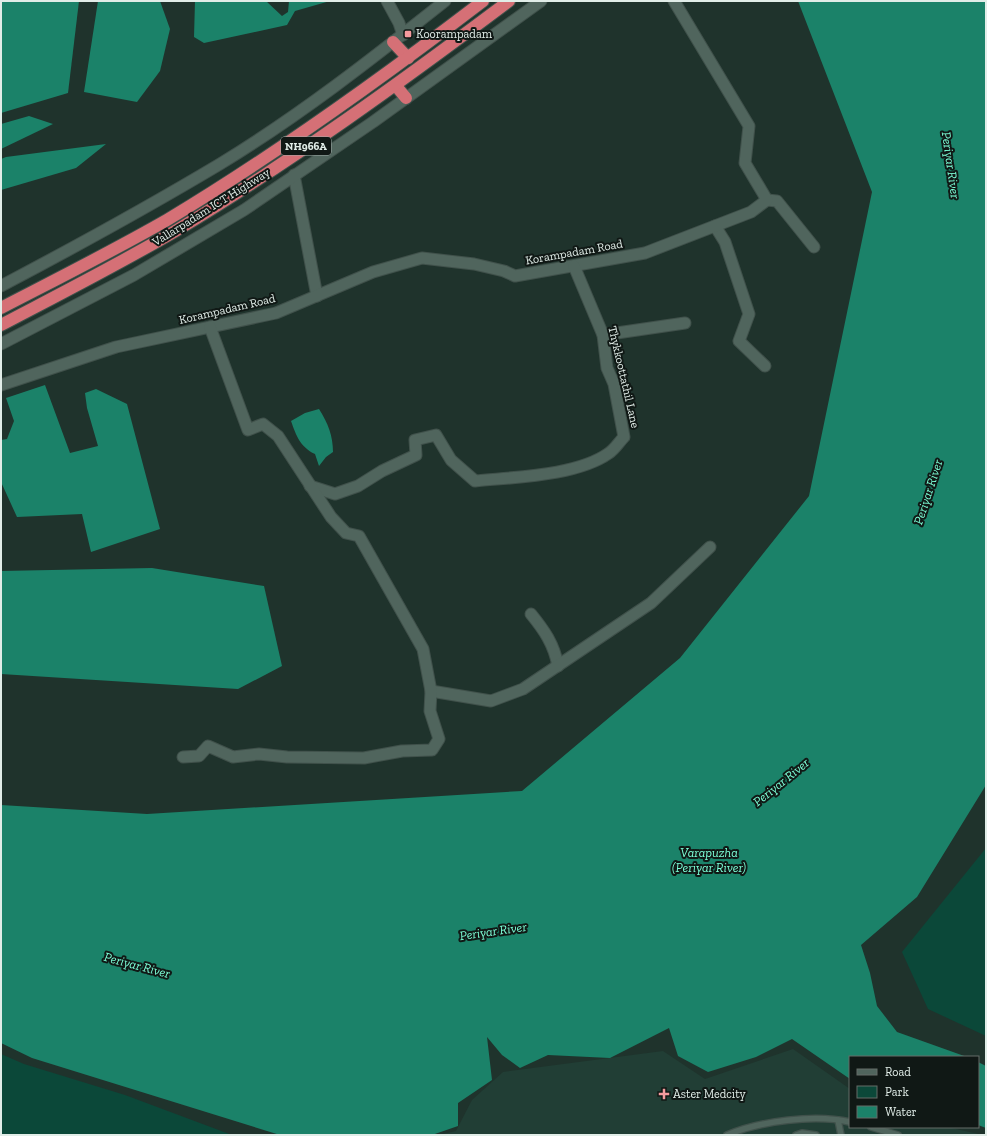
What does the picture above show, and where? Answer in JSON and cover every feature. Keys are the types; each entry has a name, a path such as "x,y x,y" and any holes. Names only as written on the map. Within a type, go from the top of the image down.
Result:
{"highway":[{"name":"Vallarpadam ICT Highway","path":"1,308 84,266 167,219 242,172 385,76 483,1"},
{"name":"Vallarpadam ICT Highway","path":"1,325 93,277 177,230 254,181 396,86 509,1"},
{"path":"398,38 408,58"},
{"path":"396,86 406,98"}],"street":[{"path":"387,1 399,23 398,38"},
{"path":"1,286 114,226 221,163 311,104 445,1"},
{"path":"1,344 134,274 244,210 406,98 540,1"},
{"path":"674,1 748,126 745,163 767,200 777,201 814,247"},
{"path":"294,175 317,296"},
{"name":"Korampadam Road","path":"1,385 116,347 276,313 373,272 422,258 474,264 504,270 515,276 645,253 751,212 767,200"},
{"path":"715,226 725,242 749,314 740,341 765,366"},
{"name":"Thykkoottathil Lane","path":"310,486 335,494 358,486 382,471 416,455 415,440 436,434 451,460 475,481 533,477 584,464 609,452 624,437 614,384 607,368 603,335 574,266"},
{"path":"603,335 685,323"},
{"path":"183,757 199,756 208,746 233,757 259,754 288,757 364,758 402,751 432,750 439,739 430,712 431,691 423,649 359,536 346,533 332,517 278,436 263,424 248,430 210,327"},
{"path":"431,691 492,702 523,689 651,603 710,547"},
{"path":"531,614 545,632 555,649 558,666"}],"lane":[{"path":"838,1120 841,1135"},
{"path":"726,1135 742,1129 780,1121 838,1120 849,1122"},
{"path":"874,1128 898,1135"},
{"path":"796,1135 802,1133 816,1135"}],"shaded area":[{"name":"Aster Medcity","path":"793,1049 849,1088 849,1128 952,1128 983,1135 439,1135 456,1131 472,1100 503,1072 663,1051 705,1079"}],"green space":[{"path":"986,848 986,1036 928,1009 902,952"},
{"path":"1,1054 24,1064 125,1095 232,1135 1,1135"}],"water":[{"path":"1,1 79,1 68,93 1,113"},
{"path":"98,1 160,1 170,29 160,71 137,102 84,92"},
{"path":"195,1 266,1 282,16 288,12 289,1 330,1 295,11 287,25 204,43 194,37"},
{"name":"Varapuzha (Periyar River)","path":"798,1 986,1 986,785 917,897 861,945 870,973 877,1006 897,1032 964,1056 849,1056 849,1078 792,1039 756,1057 708,1072 678,1056 669,1028 610,1058 548,1055 520,1068 502,1055 487,1037 492,1080 458,1103 458,1126 432,1135 280,1135 32,1058 1,1043 1,805 147,814 522,791 680,658 809,496 872,192"},
{"path":"29,116 53,124 1,149 1,124"},
{"path":"106,144 76,168 1,190 1,159 6,157"},
{"path":"45,385 70,453 98,446 87,408 85,393 96,389 127,404 160,529 91,552 82,514 17,517 1,482 1,440 7,439 14,421 6,398"},
{"path":"319,409 329,430 333,452 326,457 319,466 315,454 306,448 299,440 291,421 305,413"},
{"path":"152,568 264,586 282,666 238,689 1,674 1,571"},
{"path":"979,1062 986,1066 986,1128 979,1125"}],"place":[{"name":"Koorampadam","path":"408,34"},
{"name":"Aster Medcity","path":"664,1094"}],"water label":[{"name":"Periyar River","path":"951,165"},
{"name":"Periyar River","path":"928,492"},
{"name":"Periyar River","path":"781,782"},
{"name":"Periyar River","path":"493,931"},
{"name":"Periyar River","path":"137,965"}]}
